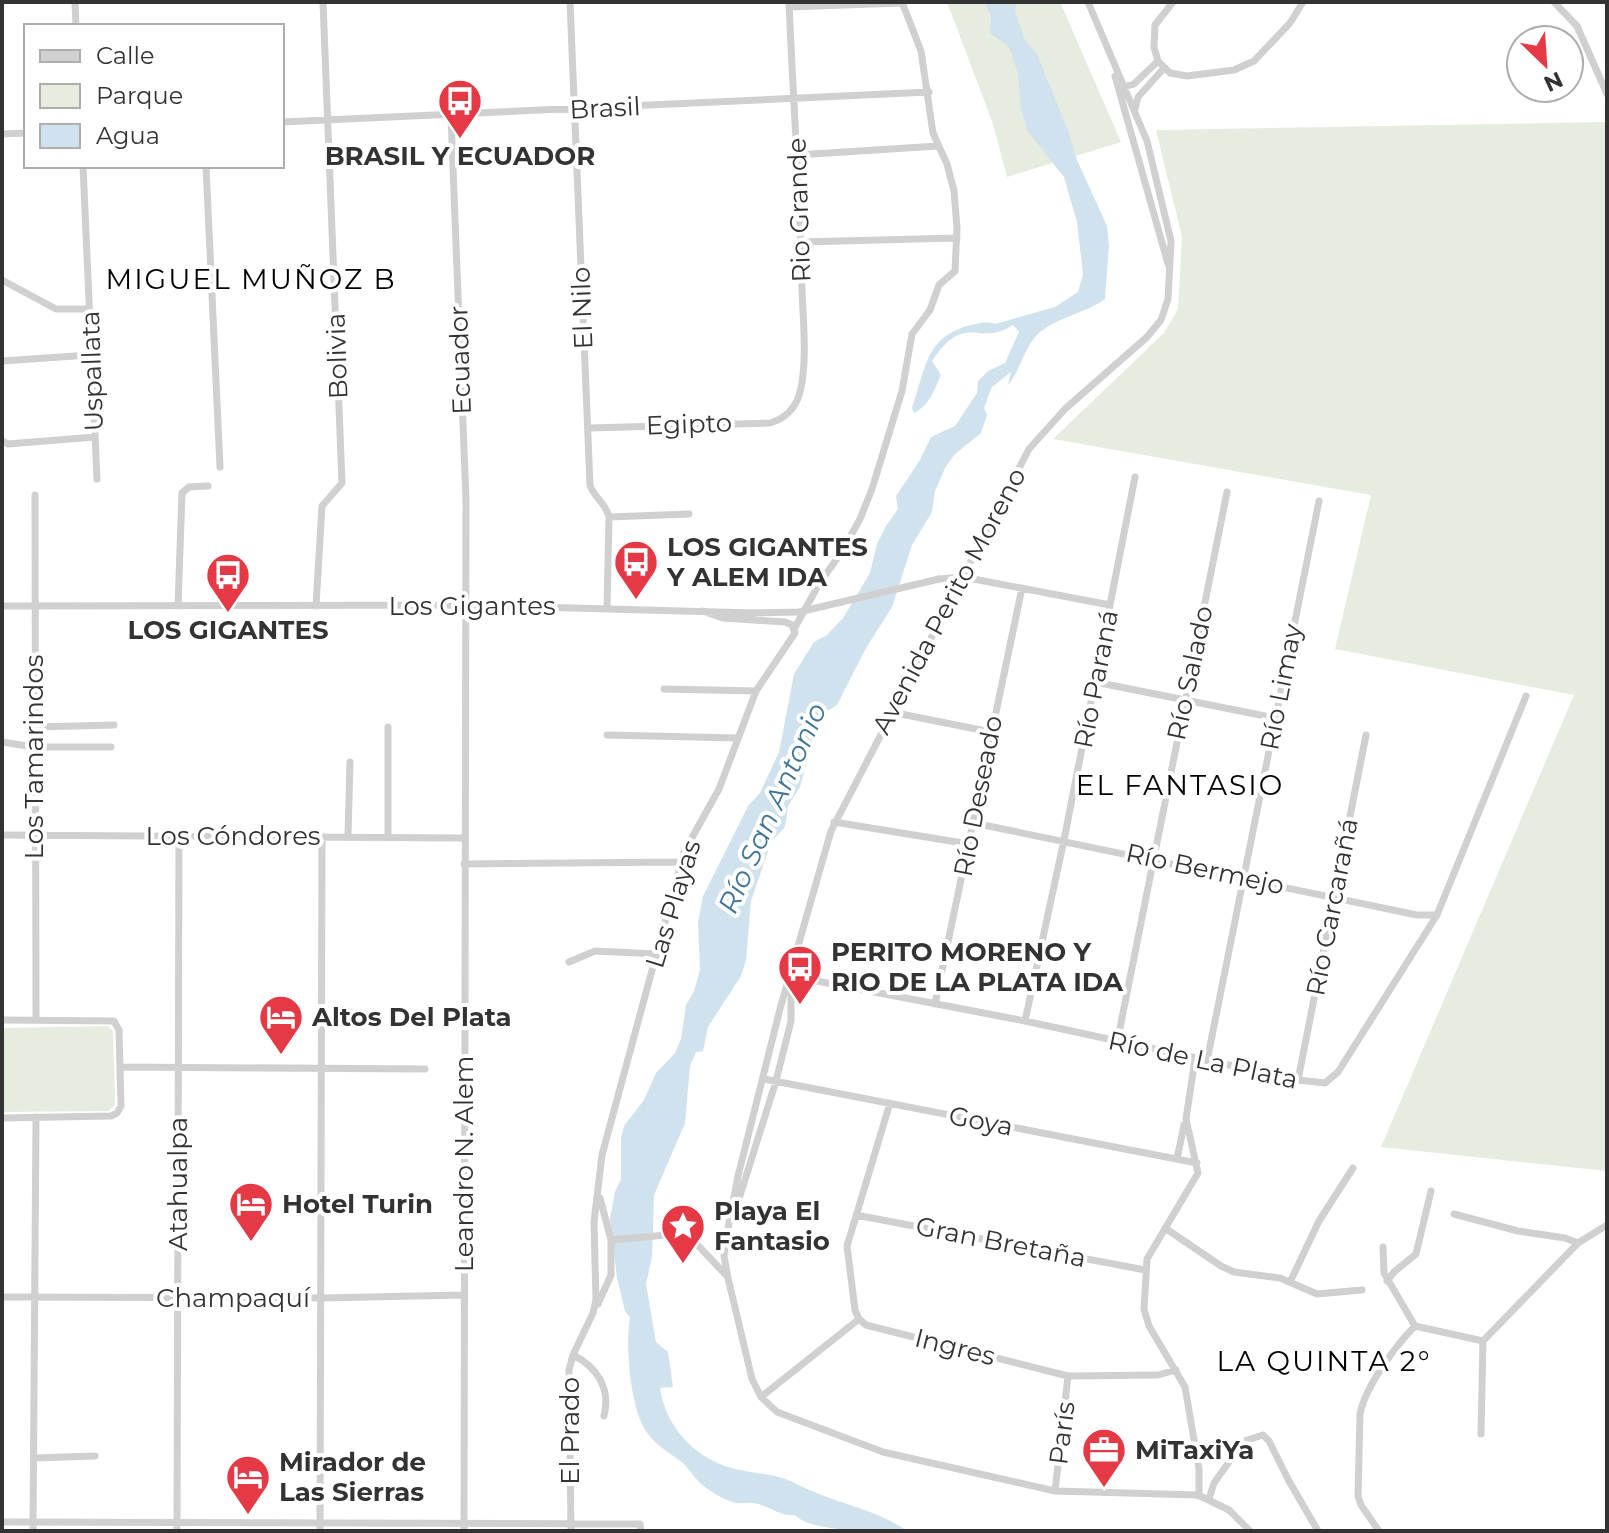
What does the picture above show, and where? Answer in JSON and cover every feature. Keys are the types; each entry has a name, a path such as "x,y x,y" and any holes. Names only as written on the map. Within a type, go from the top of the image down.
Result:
{"street":[{"path":"75,2 76,24"},
{"name":"Bolivia","path":"316,606 322,506 342,483 323,2"},
{"name":"El Nilo","path":"570,2 590,485 609,517"},
{"path":"789,5 902,2"},
{"name":"Las Playas","path":"598,1192 602,1155 684,852 719,789 756,691 860,519 902,391 912,334 930,310 939,285 955,271 957,238 954,191 949,170 933,133 921,51 902,2"},
{"name":"Avenida Perito Moreno","path":"761,1397 752,1379 728,1278 725,1251 738,1176 780,1009 834,822 1029,449 1065,409 1147,337 1161,320 1168,299 1171,249 1168,225 1147,141 1088,2"},
{"path":"1173,2 1158,19 1152,40 1158,61 1164,68 1187,76 1243,68 1262,56 1303,2"},
{"path":"1554,2 1577,26 1607,94"},
{"name":"Rio Grande","path":"787,414 800,391 803,343 789,5"},
{"path":"1124,87 1138,81 1158,61"},
{"name":"Avenida Perito Moreno","path":"1112,62 1169,269"},
{"path":"1135,111 1138,97 1164,68"},
{"name":"Brasil","path":"284,122 929,92"},
{"name":"Ecuador","path":"451,116 466,500 465,605"},
{"path":"2,134 24,133"},
{"path":"797,155 938,146"},
{"name":"Uspallata","path":"83,168 97,479"},
{"path":"206,168 220,467"},
{"path":"801,242 957,238"},
{"path":"2,280 56,309 89,309"},
{"path":"2,361 90,355"},
{"name":"Egipto","path":"588,428 770,423 787,414"},
{"path":"2,441 8,444 95,437"},
{"name":"Río Paraná","path":"1025,1021 1135,477"},
{"path":"178,606 182,493 189,487 208,486"},
{"name":"Río Salado","path":"1117,1043 1227,492"},
{"name":"Los Tamarindos","path":"35,495 36,1019"},
{"name":"Río Limay","path":"1207,1061 1319,501"},
{"path":"607,608 609,517 689,514"},
{"name":"Los Gigantes","path":"2,606 465,605 799,612 939,579 963,577 1110,605"},
{"name":"Río Deseado","path":"935,1004 1022,588"},
{"name":"Leandro N. Alem","path":"464,1528 465,605"},
{"path":"702,611 723,618 785,622 794,631"},
{"path":"1095,682 1275,718"},
{"path":"664,689 756,691"},
{"name":"Río de La Plata","path":"791,976 1325,1083 1334,1078 1437,915 1526,696"},
{"path":"891,712 991,732"},
{"path":"35,727 114,725"},
{"path":"388,727 388,837"},
{"path":"607,735 738,738"},
{"name":"Río Carcarañá","path":"1298,1080 1366,735"},
{"path":"2,742 34,747 111,747"},
{"path":"348,836 350,762"},
{"path":"834,822 969,844"},
{"name":"Río Bermejo","path":"974,823 1417,915 1437,915"},
{"name":"Los Cóndores","path":"2,835 464,838"},
{"path":"320,1528 322,836"},
{"name":"Atahualpa","path":"177,1527 179,837"},
{"path":"464,864 681,862"},
{"path":"569,962 595,951 657,954"},
{"name":"Avenida Perito Moreno","path":"734,1212 747,1179 791,1021 791,976"},
{"path":"2,1020 114,1021 119,1030 121,1067 121,1106 115,1115 2,1118"},
{"path":"1177,1159 1195,1059"},
{"path":"121,1067 425,1069"},
{"name":"Goya","path":"764,1079 1197,1163"},
{"path":"890,1103 847,1253 859,1319 761,1397 777,1412 869,1448 1055,1491 1199,1496 1229,1510 1250,1531"},
{"path":"33,1526 36,1117"},
{"path":"1186,1119 1197,1163 1196,1180 1147,1259 1144,1309 1147,1321 1187,1394 1199,1469 1199,1496"},
{"path":"1290,1282 1319,1221 1353,1168"},
{"path":"1387,1281 1416,1254 1431,1191"},
{"path":"593,1313 611,1275 611,1240 598,1192"},
{"name":"El Prado","path":"571,1528 569,1370 593,1313 596,1292 594,1222 598,1192"},
{"path":"1454,1214 1578,1243"},
{"name":"Gran Bretaña","path":"856,1215 1145,1270"},
{"path":"1481,1434 1483,1341 1578,1243 1607,1225"},
{"path":"1165,1228 1227,1270 1272,1276 1317,1294 1362,1290"},
{"path":"611,1240 677,1234 689,1236 728,1278"},
{"path":"1383,1247 1387,1281 1415,1326 1483,1341"},
{"name":"Champaquí","path":"2,1297 464,1295"},
{"name":"Ingres","path":"859,1319 866,1325 1068,1376 1158,1375 1176,1370"},
{"path":"1379,1531 1358,1496 1360,1414 1363,1402 1383,1368 1402,1339 1415,1326"},
{"path":"573,1355 586,1362 603,1384 607,1406 604,1416"},
{"name":"París","path":"1055,1491 1068,1376"},
{"path":"1209,1499 1214,1483 1244,1441 1263,1435 1318,1531"},
{"path":"34,1458 95,1456"},
{"path":"2,1522 33,1526 640,1528"}],"green space":[{"path":"947,2 1060,2 1121,142 1007,177 993,124"},
{"path":"1607,122 1607,1171 1381,1147 1574,695 1335,649 1371,495 1053,439 1164,333 1178,309 1182,237 1156,130"},
{"path":"108,1026 113,1031 115,1105 109,1111 2,1112 2,1028"}],"water":[{"name":"Río San Antonio","path":"985,2 1016,2 1015,12 1025,40 1037,54 1077,160 1107,226 1109,245 1105,299 1052,324 1037,335 1008,385 1011,372 992,387 984,408 987,415 981,433 954,455 945,468 935,491 932,512 912,545 892,607 866,648 837,705 824,713 816,725 800,787 788,806 785,827 771,842 751,901 746,960 741,976 708,1027 703,1051 696,1052 690,1066 685,1123 654,1195 652,1257 646,1284 656,1342 668,1352 673,1387 660,1388 669,1417 687,1442 711,1460 740,1470 783,1478 874,1514 907,1531 847,1530 815,1525 795,1515 721,1497 702,1485 683,1463 658,1445 646,1431 633,1392 629,1359 630,1317 625,1311 617,1278 610,1219 621,1179 624,1126 644,1100 656,1073 675,1053 681,1039 686,1005 700,970 698,922 703,896 779,752 794,674 814,642 827,635 843,618 870,573 877,544 898,509 896,496 931,437 955,426 977,393 978,381 988,371 1005,363 1019,332 1013,325 1001,331 963,333 954,337 932,361 941,375 928,401 914,413 912,408 930,356 944,337 956,330 981,323 995,324 1055,307 1078,292 1083,274 1077,222 1064,177 1028,132 1011,52 1007,45 990,33 991,16"}],"place":[{"name":"BRASIL Y ECUADOR","path":"460,140"},
{"name":"LOS GIGANTES Y ALEM IDA","path":"636,601"},
{"name":"LOS GIGANTES","path":"228,614"},
{"name":"PERITO MORENO Y RIO DE LA PLATA IDA","path":"800,1006"},
{"name":"Altos Del Plata","path":"281,1056"},
{"name":"Hotel Turin","path":"251,1243"},
{"name":"Playa El Fantasio","path":"683,1265"},
{"name":"MiTaxiYa","path":"1104,1489"},
{"name":"Mirador de Las Sierras","path":"248,1516"}],"district":[{"name":"MIGUEL MUÑOZ B","path":"251,279"},
{"name":"EL FANTASIO","path":"1180,785"},
{"name":"LA QUINTA 2°","path":"1324,1361"}]}
